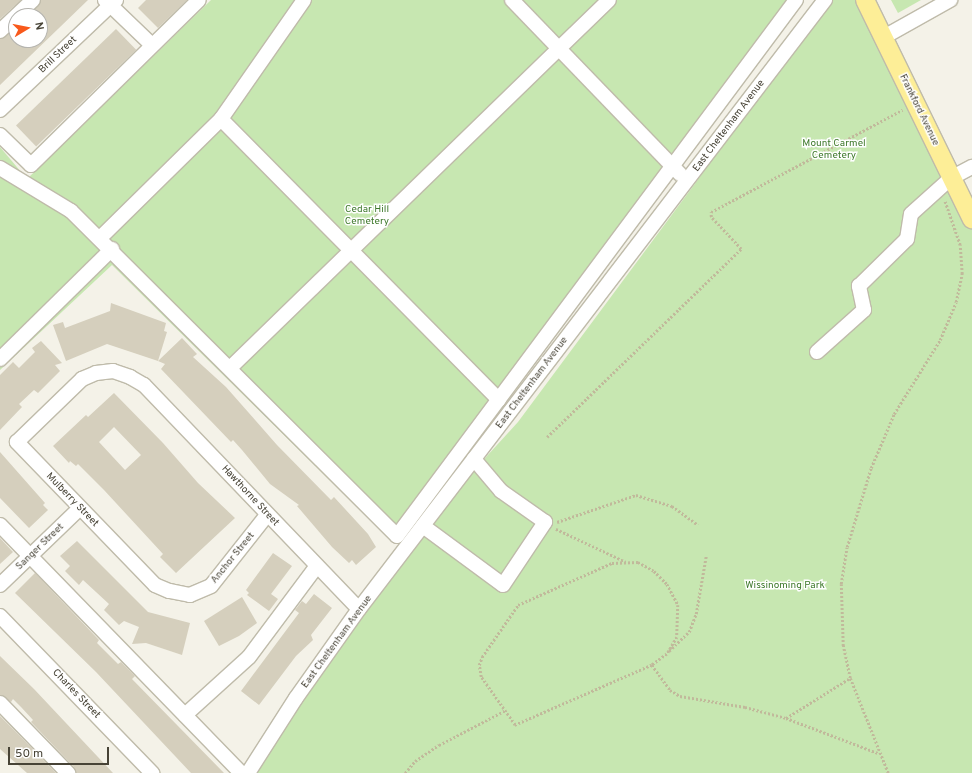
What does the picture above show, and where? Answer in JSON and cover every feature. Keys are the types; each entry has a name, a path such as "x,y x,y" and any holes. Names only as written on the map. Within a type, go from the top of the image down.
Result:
{"main road":[{"name":"Frankford Avenue","path":"865,0 915,103 945,183 970,212"}],"street":[{"path":"0,31 33,0"},
{"path":"0,135 31,165 199,0"},
{"path":"100,238 221,119 304,0"},
{"path":"512,0 687,181"},
{"path":"230,368 609,0"},
{"path":"0,168 24,184 52,198 71,211 112,249 397,536 674,167 796,0"},
{"name":"East Cheltenham Avenue","path":"248,773 296,698 359,609 825,0"},
{"path":"884,37 950,0"},
{"path":"110,2 152,45"},
{"name":"Brill Street","path":"0,110 110,2"},
{"path":"221,119 352,249 499,400"},
{"path":"817,352 864,310 859,286 908,239 912,214 945,183 972,167"},
{"path":"0,359 112,249"},
{"name":"Hawthorne Street","path":"40,421 82,379 96,373 113,371 141,383 316,567 359,609"},
{"name":"Mulberry Street","path":"40,421 17,442 150,580"},
{"path":"423,526 503,585 547,524 501,491 474,459"},
{"name":"Sanger Street","path":"0,585 80,508"},
{"name":"Anchor Street","path":"150,580 154,585 181,594 201,592 211,586 267,515"},
{"path":"0,525 241,773"},
{"path":"185,715 249,657 316,567"},
{"name":"Charles Street","path":"0,616 152,773"},
{"path":"0,703 68,773"}],"path":[{"path":"547,437 741,249 711,217 711,212 915,103"},
{"path":"888,773 850,678 843,646 840,616 841,584 847,547 872,468 891,421 940,340 956,302 962,274 960,245 945,183"},
{"path":"547,524 636,495 672,506 698,525"},
{"path":"547,524 626,562"},
{"path":"667,654 677,637 678,605 667,584 654,571 638,562 626,562 612,564 518,605 482,657 479,665 481,677 506,710 515,725 652,665 667,654 689,632 696,614 706,556"},
{"path":"652,665 670,690 680,696 745,707 786,718 879,753"},
{"path":"786,718 850,678"},
{"path":"405,773 415,761 439,745 506,710"}],"green space":[{"name":"Cedar Hill Cemetery","path":"211,0 792,0 390,540 112,265 0,370 0,147 27,179"},
{"name":"Wissinoming Park","path":"826,0 865,0 972,219 972,773 248,773 423,526 518,422 694,185"},
{"path":"891,0 921,0 898,13"}],"building":[{"path":"0,0 21,0 12,8 8,8 8,12 0,19"},
{"path":"41,0 88,0 48,39 48,8 34,8"},
{"path":"146,0 187,0 158,28 138,8"},
{"path":"116,29 136,50 36,146 16,126"},
{"path":"8,34 8,48 38,48 0,85 0,39"},
{"path":"111,303 166,323 164,331 167,332 158,361 107,344 66,361 53,325 63,322 65,328 110,311"},
{"path":"182,338 197,354 193,357 226,387 277,445 331,500 334,497 368,534 376,547 356,565 352,560 349,563 332,547 297,506 299,505 270,484 233,440 231,442 161,369 165,364 158,361"},
{"path":"41,341 62,363 55,365 60,371 38,393 34,390 19,404 22,407 0,430 0,375 13,362 19,368 35,352 32,348"},
{"path":"114,393 163,443 198,483 235,518 176,573 160,557 163,554 104,490 78,464 76,466 70,461 69,463 53,446 86,415 88,417","holes":["114,427 141,455 125,470 99,442"]},
{"path":"0,452 45,503 43,505 48,510 29,528 0,498"},
{"path":"0,538 13,552 0,564"},
{"path":"77,541 148,612 190,623 182,655 146,643 132,644 139,627 124,621 119,625 104,610 109,604 83,580 79,585 65,571 70,566 60,556"},
{"path":"273,553 292,566 271,594 278,599 269,611 247,595 249,593 246,590"},
{"path":"35,573 99,640 97,643 118,664 121,662 135,676 132,679 224,773 191,773 96,672 15,593"},
{"path":"314,594 332,608 311,635 313,640 296,656 259,705 241,691 299,613 295,610 302,601 306,604"},
{"path":"242,597 257,623 239,636 219,646 204,621"},
{"path":"0,656 34,689 113,773 76,773 74,767 31,722 33,720 21,707 13,699 11,702 0,695"},
{"path":"0,716 56,773 27,773 0,749"}],"park label":[{"name":"Mount Carmel Cemetery","path":"834,148"}]}
